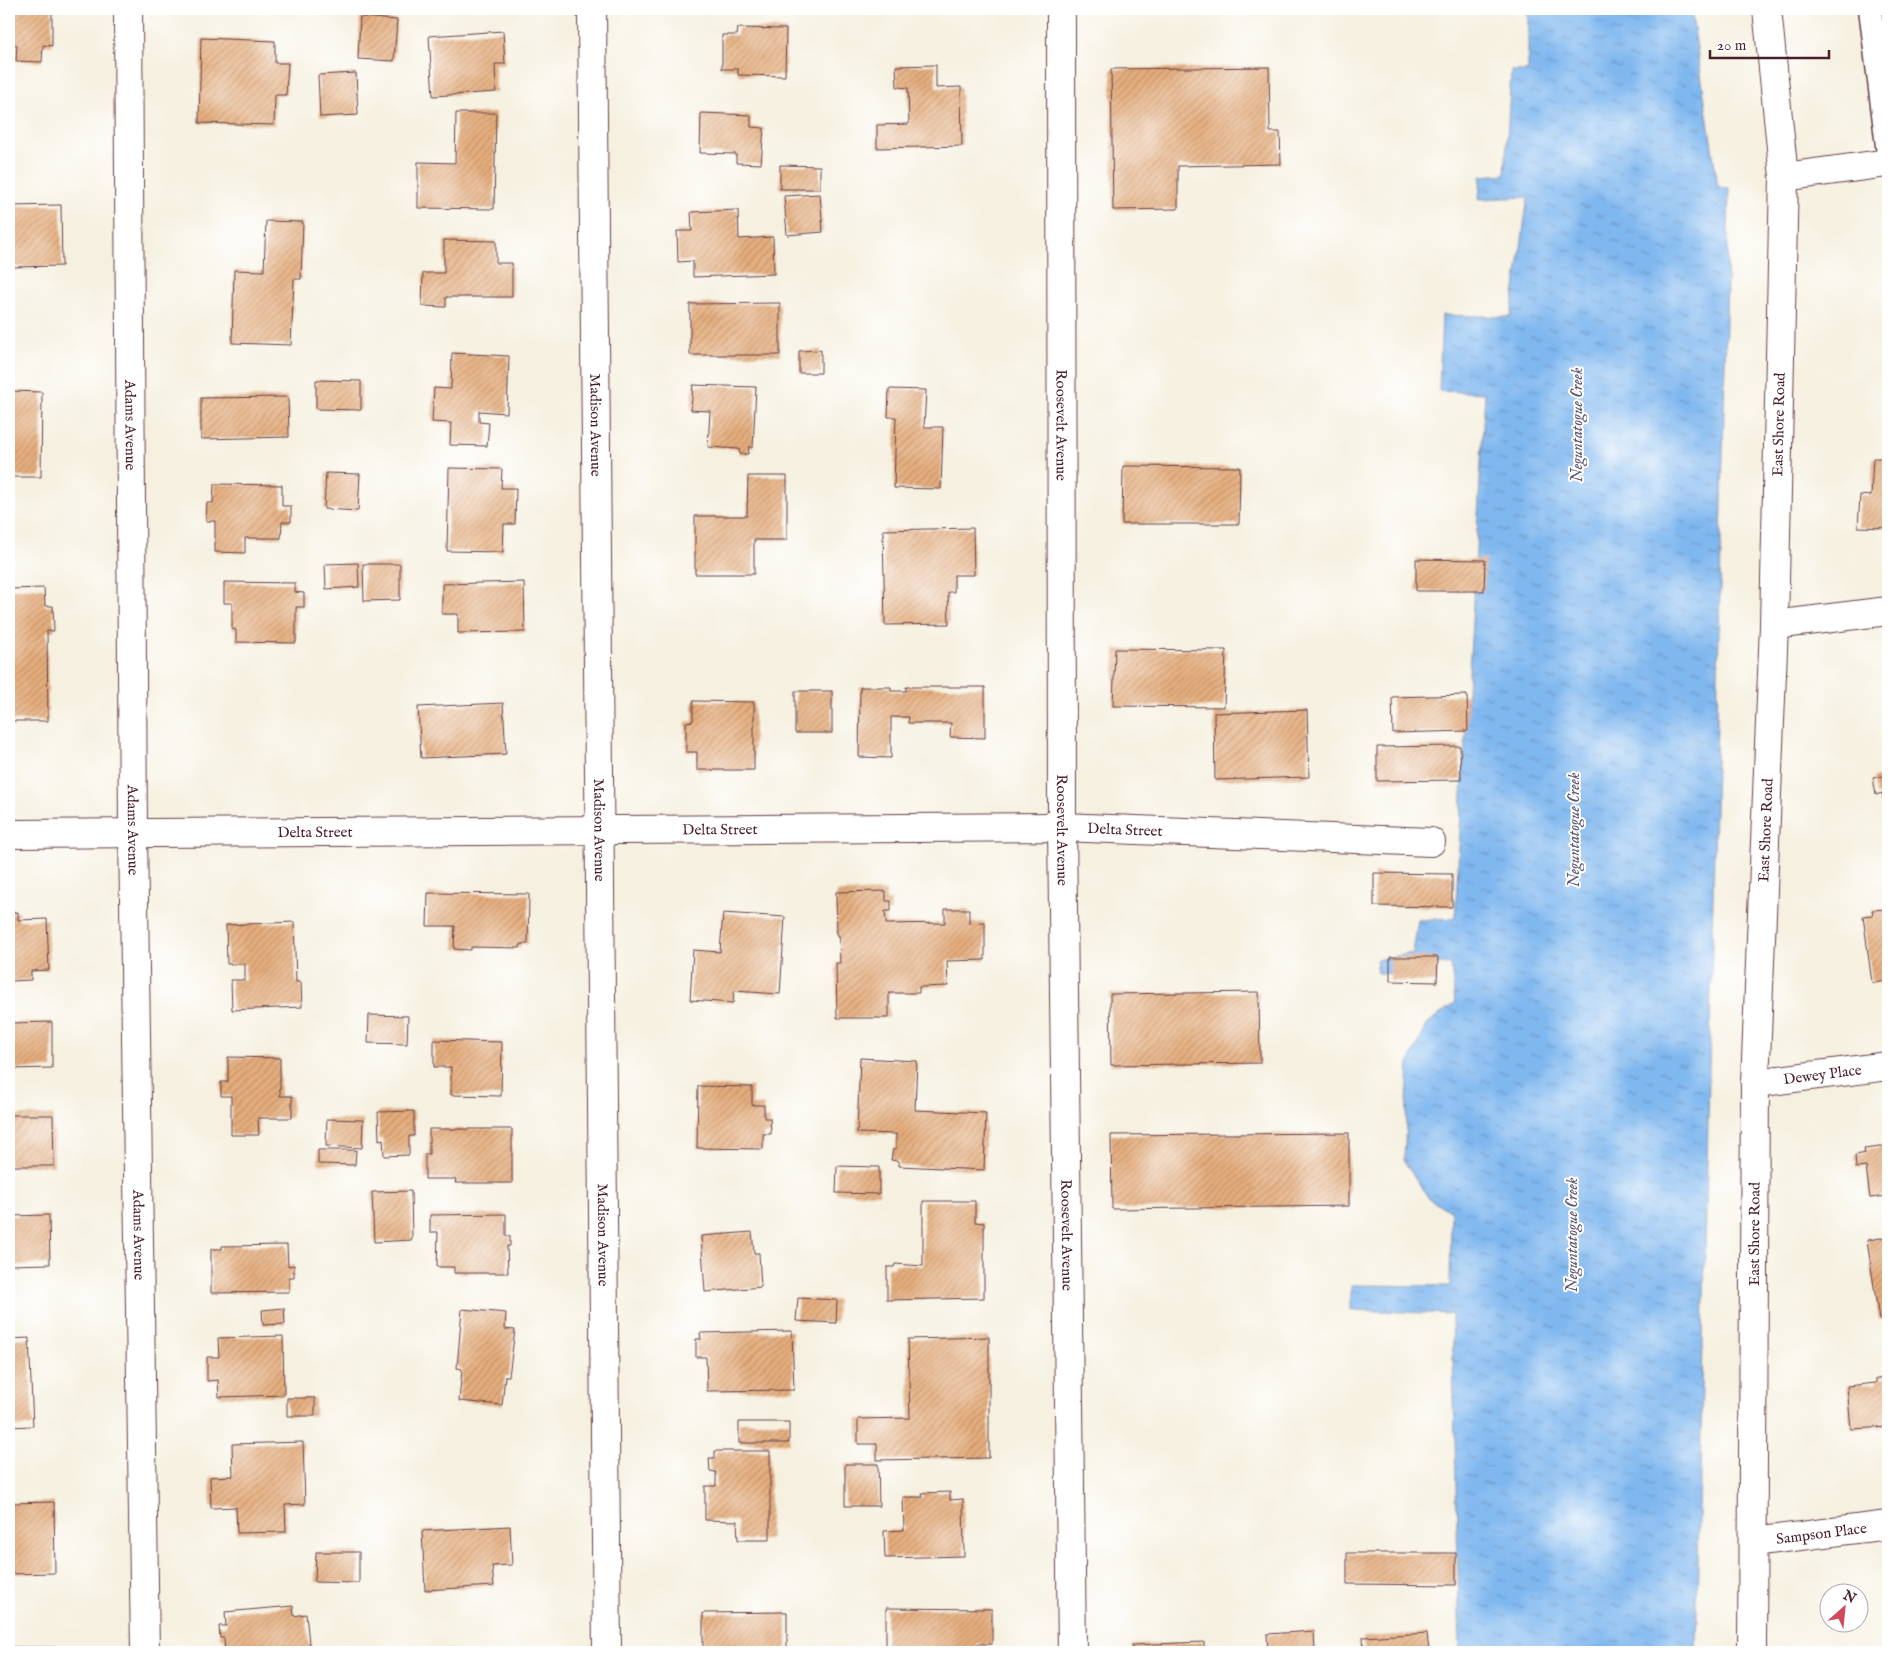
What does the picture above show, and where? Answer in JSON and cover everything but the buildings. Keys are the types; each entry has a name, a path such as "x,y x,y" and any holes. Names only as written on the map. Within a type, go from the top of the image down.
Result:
{"street":[{"name":"Adams Avenue","path":"128,9 133,832 145,1652"},
{"name":"Madison Avenue","path":"592,9 607,1652"},
{"name":"Roosevelt Avenue","path":"1061,9 1062,827 1072,1652"},
{"name":"East Shore Road","path":"1752,1652 1756,1083 1774,625 1784,177 1767,9"},
{"path":"1784,177 1888,163"},
{"path":"1774,625 1888,612"},
{"name":"Delta Street","path":"9,834 1062,827 1431,842"},
{"name":"Dewey Place","path":"1756,1083 1888,1066"},
{"name":"Sampson Place","path":"1753,1542 1888,1525"}],"lane":[{"path":"1870,9 1888,154"}],"water":[{"name":"Neguntatogue Creek","path":"1528,9 1691,9 1718,187 1729,188 1696,1652 1460,1652 1452,1314 1351,1310 1351,1285 1450,1286 1451,1211 1430,1200 1404,1161 1409,1063 1428,1023 1455,1003 1451,964 1419,965 1418,975 1378,973 1376,960 1413,953 1418,920 1455,918 1485,393 1439,391 1442,315 1511,317 1528,197 1479,199 1481,176 1505,174 1511,71 1528,71"}]}
